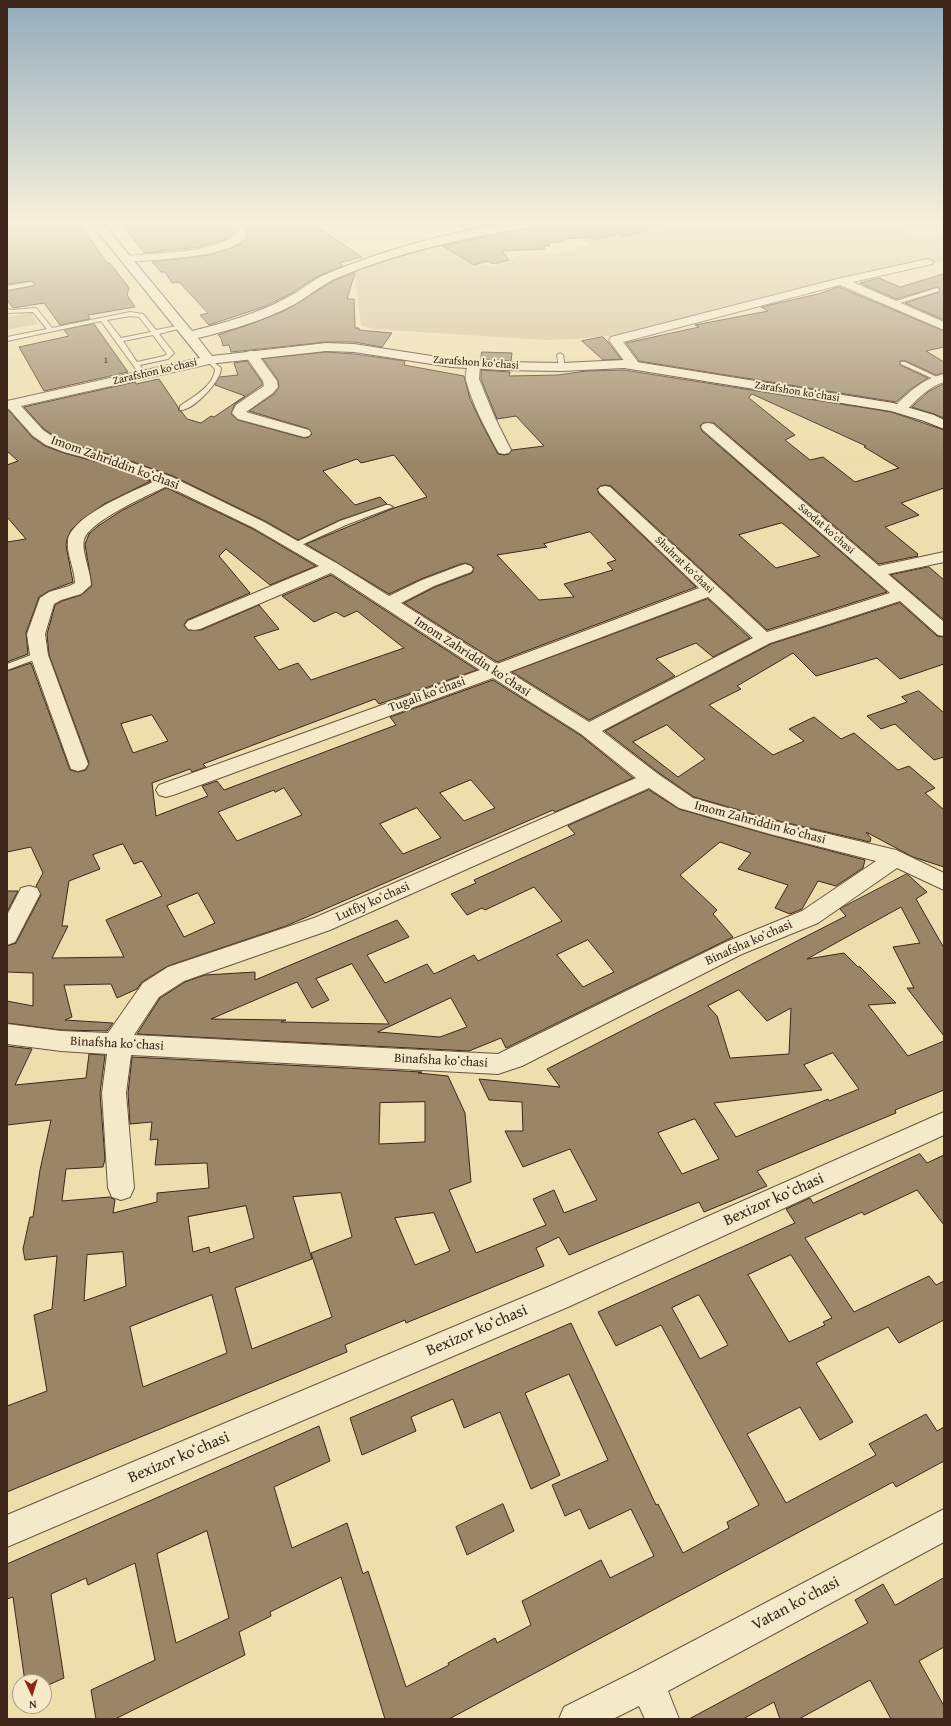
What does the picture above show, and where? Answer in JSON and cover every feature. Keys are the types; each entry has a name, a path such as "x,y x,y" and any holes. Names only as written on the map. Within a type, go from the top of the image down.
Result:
{"main road":[{"path":"162,302 209,360"},
{"path":"185,331 218,329 275,309 290,302"},
{"name":"Zarafshon koʻchasi","path":"209,360 326,347 354,348 474,365 561,361 624,364 900,409 929,418 944,425"}],"street":[{"path":"635,366 615,340 762,302"},
{"path":"890,302 944,326"},
{"path":"251,355 270,381 271,387 241,408 239,413 243,416 304,432"},
{"name":"Zarafshon koʻchasi","path":"9,404 140,370 209,360"},
{"path":"474,365 472,379 488,418 504,450"},
{"path":"900,409 922,386 941,379"},
{"name":"Imom Zahriddin koʻchasi","path":"9,404 38,433 51,442 69,449 114,461 167,480 259,525 332,567 588,730 651,780 686,803 770,827 896,858 944,882"},
{"name":"Saodat koʻchasi","path":"708,427 944,631"},
{"path":"78,764 39,655 36,634 46,602 55,596 75,590 83,585 84,582 76,546 76,540 82,528 94,518 167,480"},
{"name":"Shuhrat koʻchasi","path":"606,490 710,590 764,639"},
{"path":"875,572 944,557"},
{"path":"194,625 332,567"},
{"path":"389,603 428,583 465,569"},
{"name":"Tugali koʻchasi","path":"166,790 494,671 710,590"},
{"path":"588,730 764,639 902,595"},
{"name":"Lutfiy koʻchasi","path":"118,1043 151,990 176,974 322,924 651,780"},
{"name":"Binafsha koʻchasi","path":"7,1034 62,1041 498,1064 513,1060 734,948 810,917 896,858"},
{"path":"7,936 29,894"},
{"path":"118,1043 114,1093 121,1188"},
{"name":"Bexizor koʻchasi","path":"7,1531 558,1297 944,1123"},
{"name":"Vatan koʻchasi","path":"576,1719 648,1683 944,1525"},
{"path":"648,1683 662,1719"}],"lane":[{"path":"893,303 898,302"},
{"path":"7,311 13,312 35,310 51,330"},
{"path":"7,339 130,314 139,314 171,353 170,355 140,370 103,320"},
{"path":"119,340 155,332 185,331"},
{"path":"183,408 210,386 218,376 218,368 209,360"},
{"path":"903,363 941,379"},
{"path":"294,545 343,523 389,507"},
{"path":"7,666 39,655"}],"shaded area":[{"path":"358,302 756,302 619,335 575,339 545,340 373,329 361,325"},
{"path":"31,313 38,324 7,330 7,317"}],"building":[{"path":"8,302 131,302 135,307 88,315 90,319 60,325 44,303 13,308"},
{"path":"197,302 274,302 263,307 209,325 200,315 208,313"},
{"path":"300,302 354,302 355,328 359,328 359,330 392,333 382,347 354,342 326,342 231,352 229,345 223,346 221,338 218,335 284,311"},
{"path":"785,302 874,302 944,331 944,347 926,351 944,362 944,373 936,375 906,361 900,361 900,365 928,378 911,389 896,402 639,361 626,343 699,327 695,325 768,311 761,307"},
{"path":"909,302 944,302 944,320 905,303"},
{"path":"94,324 128,372 44,391 19,347 69,336 64,330"},
{"path":"603,337 621,359 603,360 582,341"},
{"path":"326,352 354,354 405,361 404,365 464,376 470,399 483,426 498,454 504,455 509,454 512,450 544,446 516,416 497,419 481,379 481,370 510,372 509,376 558,375 586,371 624,370 891,412 944,430 944,488 901,503 919,515 885,527 918,554 918,556 879,564 714,423 703,423 700,426 702,431 887,592 767,630 611,486 605,485 600,486 597,489 599,494 696,587 497,662 404,603 435,587 472,573 474,568 471,565 465,563 458,565 421,579 389,594 306,544 394,508 427,497 394,455 361,463 357,459 323,471 355,505 380,497 387,504 340,520 298,540 265,521 173,476 119,457 74,445 57,438 44,429 24,407 135,382 136,384 159,379 178,407 179,411 181,411 187,419 201,423 211,416 214,417 245,396 215,385 219,377 238,375 234,363 247,361 262,382 262,385 235,404 231,414 238,420 304,438 309,437 312,434 309,429 249,411 274,394 279,387 278,380 263,359","holes":["752,394 866,446 864,447 899,468 855,482 823,457 810,460 785,440 795,435 749,398","782,523 820,556 776,568 739,535","590,532 616,560 607,563 613,570 564,584 574,597 539,600 497,555 547,547 544,544"]},
{"path":"482,352 512,353 511,361 481,359"},
{"path":"944,384 944,418 912,407 928,392"},
{"path":"9,411 32,437 45,446 64,453 109,465 151,481 104,504 80,521 71,530 66,545 73,582 49,591 39,597 26,633 28,654 7,662 7,542 26,539 7,517 7,465 18,461 7,451 7,412"},
{"path":"167,488 253,529 316,566 270,585 226,549 219,556 250,593 187,620 184,625 188,630 201,630 259,605 279,629 254,637 279,670 298,663 311,680 404,648 357,611 344,617 336,612 314,622 282,596 331,575 477,670 379,704 375,699 203,764 206,767 192,772 190,769 152,783 156,816 208,796 202,786 217,781 224,790 396,725 390,717 493,680 580,735 633,778 555,812 553,810 286,926 168,966 142,982 137,989 117,998 111,984 64,985 72,1017 65,1020 113,1023 107,1031 61,1030 7,1023 7,1001 33,1006 33,973 7,972 7,946 16,943 41,895 36,886 43,873 31,847 7,852 7,671 31,663 70,770 78,772 86,770 89,763 49,655 47,634 55,605 62,601 81,595 92,586 85,544 89,534 98,526 121,511","holes":["152,715 168,741 133,753 121,724","471,780 495,808 464,821 440,793","284,788 302,815 237,841 218,812 274,790 275,792","417,808 441,838 403,854 380,824","123,844 134,864 142,861 162,896 106,920 124,957 52,958 68,926 62,926 69,881 100,869 93,855","198,893 215,923 184,937 167,906"]},
{"path":"929,567 944,580 944,620 891,575"},
{"path":"708,599 750,638 713,657 696,643 656,659 675,676 589,720 512,672"},
{"path":"900,603 937,636 944,637 944,664 900,679 877,658 816,676 793,653 737,686 741,689 709,705 773,755 804,741 789,729 814,717 841,739 854,733 898,770 909,766 935,788 925,793 944,810 944,867 913,857 866,832 871,838 870,842 770,819 694,797 659,773 605,731 771,644","holes":["667,725 705,759 678,777 633,742"]},
{"path":"919,691 944,713 944,757 934,760 895,724 881,729 867,716 907,702 902,697"},
{"path":"649,790 679,809 865,860 863,868 836,886 818,881 802,909 790,914 775,908 788,885 738,869 751,853 720,842 680,875 717,910 713,914 733,937 506,1048 501,1038 469,1051 137,1034 160,998 185,982 205,975 255,972 255,980 397,920 409,937 367,955 385,983 427,964 434,974 474,955 478,961 562,921 534,887 485,910 482,908 467,915 451,894 476,883 474,880 575,834 568,826","holes":["588,940 614,972 583,987 557,955","352,964 389,1024 211,1019 297,982 312,1008 329,1000 316,979","451,998 467,1027 440,1037 378,1032"]},
{"path":"907,874 927,892 916,899 944,948 944,1036 907,988 914,988 893,947 920,943 901,907 807,959 844,953 858,967 860,967 896,1003 868,1005 908,1056 944,1041 944,1090 895,1110 896,1113 757,1171 767,1186 704,1212 699,1202 569,1255 559,1237 536,1248 544,1266 406,1323 405,1320 345,1345 347,1352 7,1492 7,1406 47,1391 34,1315 52,1309 57,1256 25,1260 23,1249 30,1217 33,1217 40,1170 51,1120 7,1125 7,1046 32,1049 15,1085 86,1078 89,1054 105,1055 100,1093 105,1159 103,1167 66,1169 62,1201 110,1197 115,1200 113,1213 157,1202 157,1193 209,1188 207,1163 155,1165 158,1139 150,1140 152,1122 130,1124 128,1093 132,1057 422,1072 418,1073 448,1076 465,1113 471,1182 449,1190 476,1253 546,1225 533,1199 554,1190 564,1213 597,1200 570,1149 523,1167 505,1131 523,1131 522,1102 489,1100 479,1079 560,1087 547,1069 846,916 840,909","holes":["739,990 767,1021 791,1008 789,1054 730,1058 717,1016 708,1006","833,1053 859,1089 829,1101 828,1099 736,1137 714,1103 822,1090 804,1065","425,1102 425,1142 379,1144 380,1103","695,1119 719,1159 682,1174 658,1133","341,1193 352,1237 311,1253 332,1317 252,1349 235,1288 312,1259 293,1197","246,1206 254,1238 210,1253 209,1247 193,1252 188,1217","434,1213 450,1251 415,1265 395,1218","123,1252 126,1286 84,1301 87,1255","212,1295 227,1353 143,1387 130,1327"]},
{"path":"7,891 18,891 7,912"},
{"path":"920,1154 927,1163 944,1155 944,1225 917,1190 864,1215 862,1212 805,1238 854,1312 929,1276 936,1285 944,1281 944,1320 899,1343 888,1327 816,1363 853,1422 820,1440 800,1407 747,1434 786,1503 876,1455 869,1444 926,1414 937,1431 944,1427 944,1461 896,1487 893,1482 449,1719 385,1719 341,1577 270,1612 271,1616 239,1632 245,1655 115,1719 96,1719 91,1690 155,1660 135,1563 88,1585 86,1578 51,1594 64,1678 52,1683 52,1674 24,1674 13,1597 7,1599 7,1564 319,1426 330,1461 274,1487 292,1548 347,1523 363,1574 368,1571 406,1687 449,1665 448,1663 495,1638 497,1643 531,1625 522,1601 601,1560 610,1578 654,1556 631,1509 589,1529 580,1509 565,1516 552,1485 608,1460 569,1374 525,1393 560,1475 531,1489 500,1412 464,1428 453,1399 411,1417 416,1431 362,1455 350,1418 571,1323 656,1505 658,1504 683,1553 729,1528 727,1522 759,1505 661,1325 616,1346 598,1312 795,1223 786,1209 810,1198 813,1203","holes":["791,1255 832,1318 823,1322 825,1325 789,1342 748,1275","699,1295 728,1345 700,1359 672,1308","207,1531 229,1618 176,1643 157,1554"]},
{"path":"503,1504 514,1531 467,1555 456,1527"},
{"path":"944,1578 944,1647 919,1661 944,1706 944,1719 891,1719 870,1680 799,1719 780,1719 774,1702 743,1719 689,1719 868,1623 855,1600 883,1584 895,1605"}]}
